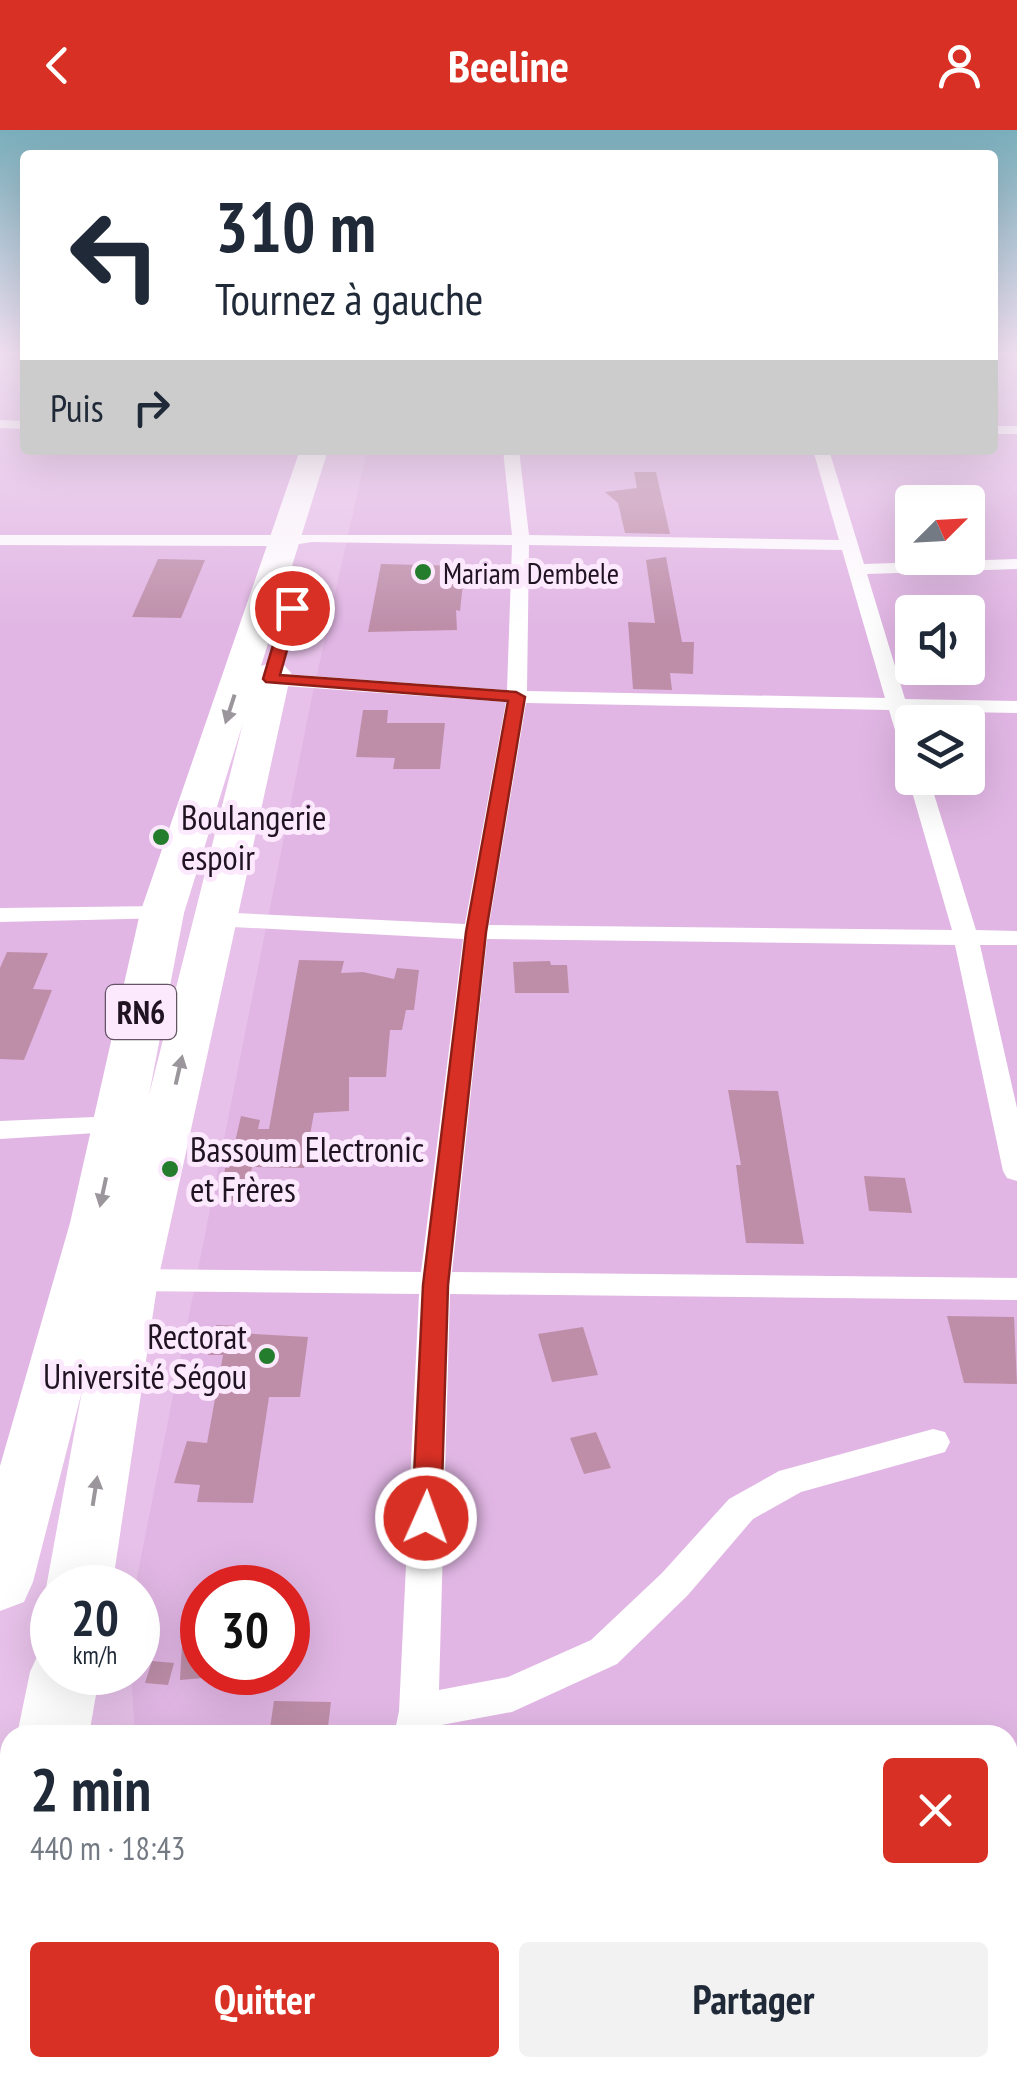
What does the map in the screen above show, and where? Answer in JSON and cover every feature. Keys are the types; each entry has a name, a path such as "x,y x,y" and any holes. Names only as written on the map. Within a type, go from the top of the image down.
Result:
{"highway":[{"name":"RN6","path":"83,1565 130,1280 271,679 313,455"},
{"name":"RN6","path":"0,1582 97,1223 162,913 299,539 339,455"},
{"path":"55,1725 61,1695"}],"street":[{"path":"512,455 520,540 516,697 476,932 436,1285 416,1723 512,1694 604,1652 675,1584 741,1509 791,1481 934,1442"},
{"path":"823,455 898,704"},
{"path":"0,540 520,540 850,545"},
{"path":"858,569 1017,564"},
{"path":"271,679 516,697 1017,707"},
{"path":"924,795 966,937 1017,1170"},
{"path":"0,915 162,913"},
{"path":"214,919 476,932 1017,938"},
{"path":"0,1130 118,1125"},
{"path":"130,1280 1017,1289"}],"shaded area":[{"path":"0,445 20,445 20,455 317,455 0,1494"},
{"path":"998,445 1017,445 1017,1725 134,1725 132,1695 160,1695 160,1565 139,1565 311,701 366,455 998,455"}],"building":[{"path":"634,472 656,472 670,534 625,533 618,503 605,492 637,488"},
{"path":"666,557 682,642 694,642 693,674 670,673 672,690 633,689 628,622 655,623 646,560"},
{"path":"158,559 205,560 181,618 132,617"},
{"path":"381,564 465,566 460,611 456,610 457,630 368,632"},
{"path":"363,710 388,710 387,723 445,723 440,769 393,769 395,758 356,757"},
{"path":"7,952 48,953 33,989 52,990 24,1060 0,1059 0,968"},
{"path":"299,960 344,961 341,973 363,972 394,979 397,968 419,970 414,1010 406,1010 402,1030 390,1030 386,1077 349,1077 349,1111 314,1113 304,1168 252,1167 246,1202 221,1201 225,1168 229,1168 241,1116 260,1120 258,1129 269,1129"},
{"path":"550,961 551,965 567,965 569,993 515,993 513,962"},
{"path":"728,1090 778,1091 804,1244 746,1243 736,1165 741,1165"},
{"path":"864,1176 905,1178 912,1213 869,1211"},
{"path":"947,1316 1014,1317 1017,1384 964,1383"},
{"path":"216,1325 239,1326 238,1333 308,1337 300,1397 269,1397 253,1503 197,1502 200,1485 174,1483 187,1441 207,1443 223,1355 208,1355"},
{"path":"583,1327 598,1375 552,1382 538,1334"},
{"path":"596,1432 611,1468 584,1474 570,1438"},
{"path":"160,1662 174,1663 168,1685 160,1684"},
{"path":"274,1701 331,1702 328,1725 270,1725"}],"place":[{"name":"Mariam Dembele","path":"423,572"},
{"name":"Boulangerie espoir","path":"161,837"},
{"name":"Bassoum Electronic et Frères","path":"170,1169"},
{"name":"Rectorat Université Ségou","path":"267,1356"}],"route":[{"path":"292,608 271,679 516,697 476,932 436,1285 426,1518"}]}
